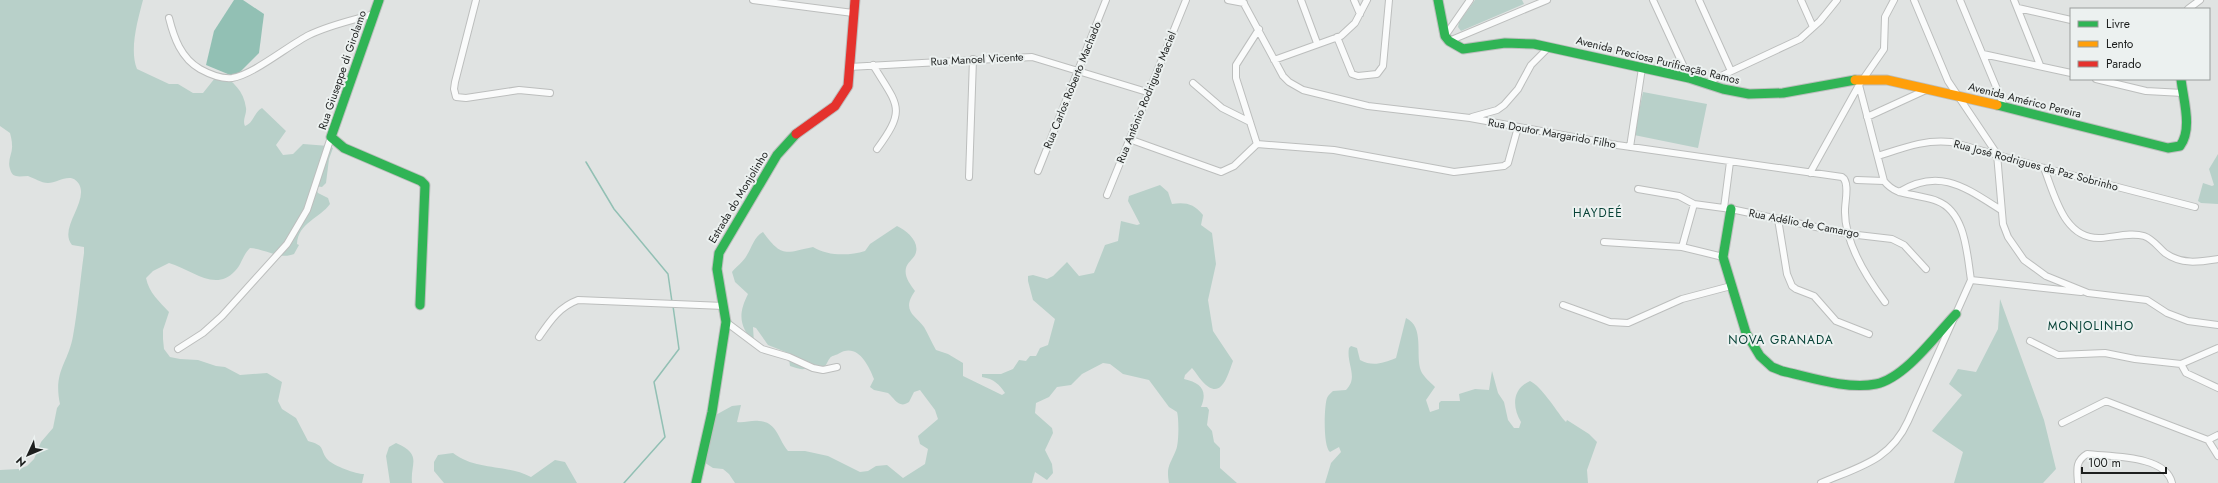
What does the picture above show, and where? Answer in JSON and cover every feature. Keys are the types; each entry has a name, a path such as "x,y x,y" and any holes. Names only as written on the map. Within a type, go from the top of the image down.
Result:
{"street":[{"name":"Rua Giuseppe di Girolamo","path":"379,0 331,137 344,148 421,181 425,185 420,305"},
{"path":"476,0 455,82 454,89 456,97 466,98 519,90 550,93"},
{"path":"753,0 853,13"},
{"name":"Estrada do Monjolinho","path":"696,483 712,412 726,322 717,269 719,253 777,155 796,134 840,101 848,86 855,0"},
{"name":"Rua Carlos Roberto Machado","path":"1038,171 1106,0"},
{"name":"Rua Antônio Rodrigues Maciel","path":"1107,195 1147,92 1186,0"},
{"path":"1228,0 1243,1"},
{"path":"1301,0 1317,43"},
{"path":"1354,0 1360,14"},
{"path":"1274,60 1317,43 1337,37 1348,31 1360,14 1367,0"},
{"path":"1337,37 1352,74 1358,76 1372,76 1377,74 1383,66 1389,0"},
{"path":"1438,0 1447,38"},
{"path":"1447,38 1470,0"},
{"path":"1447,38 1547,0"},
{"path":"1653,0 1689,78"},
{"path":"1699,0 1731,72"},
{"path":"1801,0 1813,27"},
{"path":"1706,83 1791,44 1813,27 1838,0"},
{"path":"1810,173 1861,82 1884,49 1885,17 1894,0"},
{"path":"1914,0 1955,94 1997,154 2001,210 2003,224 2008,237 2024,260 2046,276 2088,293"},
{"path":"1960,0 2004,106"},
{"path":"2014,0 2040,65"},
{"path":"2189,8 2200,0"},
{"name":"Rua Doutor Margarido Filho","path":"1243,1 1274,60 1289,82 1303,90 1368,106 1470,118 1630,147 1845,179 1845,219 1849,234"},
{"path":"2018,8 2070,20"},
{"path":"169,18 176,41 190,61 207,73 224,78 232,78 248,72 311,34 374,14"},
{"path":"1257,144 1236,78 1236,65 1259,29"},
{"name":"Avenida Preciosa Purificação Ramos","path":"1447,38 1458,47 1469,49 1520,43 1549,47 1689,78 1723,89 1759,95 1861,82"},
{"path":"1470,118 1497,110 1504,105 1518,89 1531,65 1549,47"},
{"path":"1983,54 2040,65 2070,73"},
{"name":"Rua Manoel Vicente","path":"849,67 973,59 1032,57 1147,92"},
{"path":"969,177 973,59"},
{"path":"873,66 893,99 897,111 894,125 877,149"},
{"path":"1630,147 1642,68"},
{"path":"2100,80 2146,91 2183,94 2181,80"},
{"name":"Avenida Américo Pereira","path":"1861,82 1896,81 2004,106 2168,148 2180,146 2184,141 2186,130 2183,94"},
{"path":"1821,483 1876,458 1897,442 1908,422 1971,280 1964,239 1957,219 1951,211 1938,201 1899,192 1890,188 1884,181 1867,117 1861,82"},
{"path":"1193,83 1222,108 1250,122"},
{"path":"1867,117 1928,89"},
{"path":"1129,139 1221,172 1234,166 1257,144 1334,150 1459,172 1504,166 1508,163 1518,127"},
{"path":"178,349 203,333 222,316 287,244 307,210 331,137"},
{"name":"Rua José Rodrigues da Paz Sobrinho","path":"1878,156 1921,142 1938,140 1964,145 2044,168 2195,207"},
{"path":"1730,162 1723,257 1746,333 1760,356 1772,367 1797,375 1854,385 1876,384 1900,372 1915,359 1956,314"},
{"path":"2044,168 2068,223 2082,234 2100,238 2138,235 2153,241 2165,253 2182,262 2202,262 2218,259"},
{"path":"1857,180 1884,181"},
{"path":"1899,192 1922,181 1947,182 1961,186 2001,210"},
{"name":"Rua Adélio de Camargo","path":"1638,189 1679,196 1694,204 1727,208 1849,234 1884,237 1899,242 1926,269"},
{"path":"1682,247 1694,204"},
{"path":"1778,219 1786,274 1792,286 1814,296 1836,321 1869,334"},
{"path":"1849,234 1859,263 1885,302"},
{"path":"1604,242 1682,247 1723,257"},
{"path":"1971,280 2146,300 2167,313 2188,320 2218,325"},
{"path":"1563,305 1610,322 1628,323 1682,299 1731,286"},
{"path":"538,336 555,314 569,304 578,300 724,306"},
{"path":"726,322 762,349 789,357 813,368 823,370 837,368"},
{"path":"2030,341 2058,355 2105,354 2181,364 2218,348"},
{"path":"2181,364 2186,373 2218,388"},
{"path":"2062,423 2106,401 2208,440 2218,456"},
{"path":"2208,440 2218,435"},
{"path":"2078,483 2076,467 2080,458 2088,454 2145,461 2165,470 2171,477 2172,483"}],"shaded area":[{"path":"0,0 143,0 134,44 137,69 169,84 178,84 193,93 203,93 219,73 229,79 243,96 246,108 244,122 245,126 248,125 257,112 262,108 286,131 276,145 283,155 293,154 303,144 329,146 333,148 329,159 326,183 322,187 315,186 318,193 328,198 330,204 301,231 297,244 299,245 294,254 283,256 250,248 235,271 227,277 219,280 203,278 169,263 153,271 146,278 149,288 169,312 163,330 163,339 164,349 170,357 198,360 216,366 225,367 240,375 267,373 282,382 278,401 282,409 296,418 308,441 318,445 328,460 345,469 364,474 362,483 0,483 0,470 19,469 27,466 34,459 41,442 53,428 57,408 60,404 58,383 71,346 75,326 84,247 72,245 69,238 71,223 80,199 81,191 76,180 68,178 52,183 45,183 28,176 15,176 10,170 9,163 12,148 11,136 10,133 0,126"},
{"path":"234,0 243,0 264,14 259,53 235,77 206,65 214,31"},
{"path":"1475,0 1522,0 1524,4 1461,31 1458,27 1459,22"},
{"path":"1643,92 1707,104 1698,148 1634,135"},
{"path":"2218,154 2218,204 2201,203 2198,201 2203,183 2212,186 2214,185 2209,169"},
{"path":"1160,185 1168,192 1172,204 1181,203 1193,206 1200,211 1203,215 1201,225 1212,233 1216,264 1208,300 1213,331 1233,361 1226,380 1219,388 1214,389 1209,387 1192,368 1185,375 1184,379 1199,385 1202,388 1204,396 1201,407 1207,407 1209,410 1207,425 1212,431 1214,442 1220,448 1220,468 1237,483 1169,483 1168,469 1178,442 1177,412 1169,407 1149,380 1123,374 1110,364 1103,363 1082,374 1071,385 1057,387 1049,397 1036,403 1035,413 1052,428 1053,433 1045,450 1052,464 1053,473 1047,480 1035,472 1032,483 735,483 729,474 723,469 713,468 699,459 711,435 712,417 732,406 741,405 737,422 756,421 770,424 788,451 805,451 828,456 860,472 868,471 876,466 887,465 903,478 925,464 928,449 920,444 918,436 938,419 935,410 920,390 914,392 909,402 906,404 900,404 888,393 874,390 870,387 874,379 865,361 856,353 845,351 832,356 825,366 809,366 805,369 800,369 790,366 788,353 768,345 756,328 753,327 754,343 745,331 742,320 743,308 748,294 735,282 732,272 749,252 755,239 763,232 775,246 785,252 813,247 831,254 852,254 865,251 870,244 897,226 905,231 915,241 916,246 915,255 906,268 908,280 915,291 909,303 911,312 924,327 936,350 948,354 963,363 963,376 1002,395 1005,393 998,385 990,379 982,377 982,374 1001,374 1013,369 1019,360 1026,361 1030,356 1036,356 1040,348 1048,345 1055,319 1033,300 1028,276 1033,275 1047,279 1053,276 1067,262 1079,276 1094,273 1105,245 1118,241 1121,221 1137,225 1140,224 1128,201 1129,196"},
{"path":"2000,299 2044,420 2056,469 2043,483 1954,483 1963,452 1932,431 1962,395 1949,384 1958,369 1976,372 1998,329"},
{"path":"1406,318 1412,322 1418,335 1419,364 1421,371 1435,387 1426,400 1430,412 1439,409 1439,403 1441,401 1460,401 1459,394 1475,389 1489,390 1492,371 1498,393 1504,402 1508,420 1514,428 1519,428 1521,422 1516,410 1515,399 1524,384 1530,381 1539,388 1566,422 1567,420 1589,434 1597,442 1587,470 1588,483 1325,483 1331,463 1341,452 1339,447 1330,452 1326,443 1325,418 1327,397 1333,391 1346,390 1350,385 1352,375 1349,359 1349,348 1351,346 1357,348 1360,360 1369,363 1382,363 1396,358"},
{"path":"396,443 404,447 412,456 412,483 390,483 386,456 389,447"},
{"path":"453,453 472,463 512,470 531,477 555,460 565,462 577,483 444,483 434,471 434,462 438,455"}],"waterway":[{"path":"586,162 614,209 668,274 672,302"},
{"path":"624,483 665,437 654,382 679,349 673,306"}],"traffic: fast":[{"path":"379,0 331,137 344,148 421,181 425,185 420,305"},
{"path":"1438,0 1445,36 1449,41 1463,49 1505,43 1534,44 1689,78 1723,89 1749,94 1783,93 1855,80"},
{"path":"1997,105 2168,148 2180,146 2186,131 2187,123 2181,80"},
{"path":"696,483 712,412 726,322 717,269 719,253 777,155 796,134"},
{"path":"1731,209 1723,257 1746,333 1760,356 1772,367 1782,371 1841,384 1876,384 1887,380 1909,365 1930,344 1956,314"}],"traffic: slow":[{"path":"1855,80 1887,80 1997,105"}],"traffic: jam":[{"path":"796,134 835,106 848,86 855,0"}],"district":[{"name":"HAYDEÉ","path":"1598,213"},
{"name":"MONJOLINHO","path":"2091,326"},
{"name":"NOVA GRANADA","path":"1781,340"}]}
